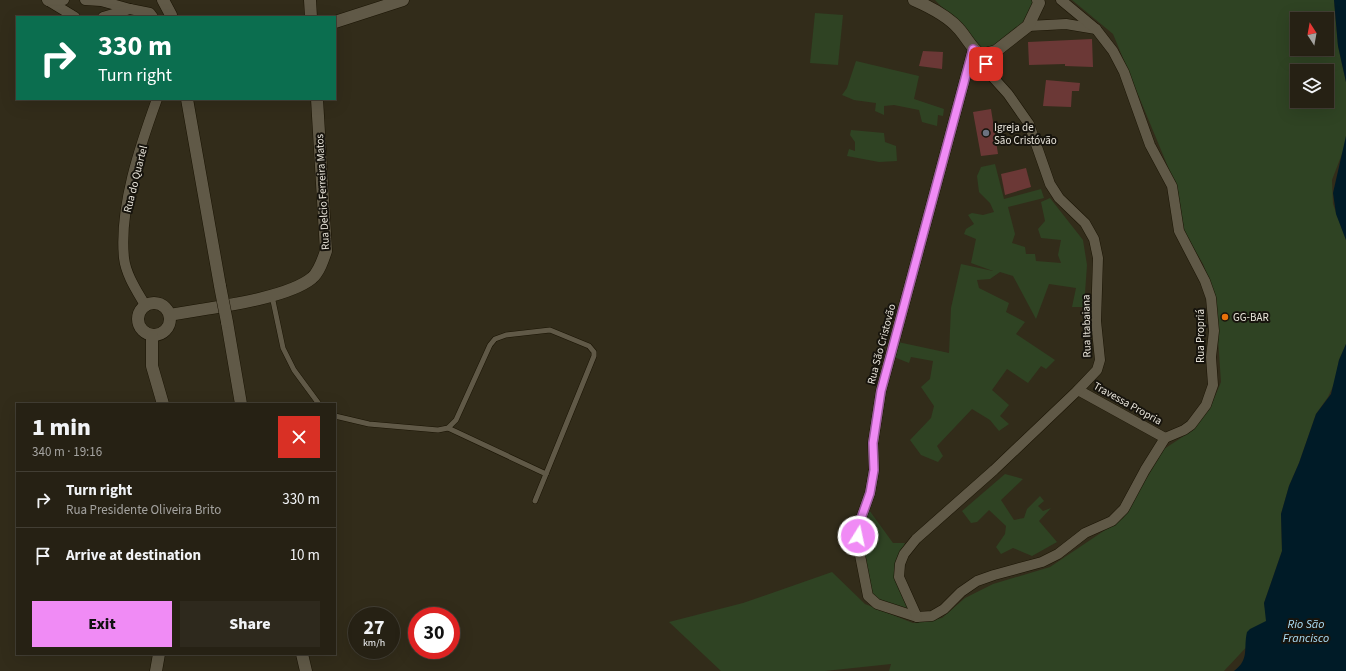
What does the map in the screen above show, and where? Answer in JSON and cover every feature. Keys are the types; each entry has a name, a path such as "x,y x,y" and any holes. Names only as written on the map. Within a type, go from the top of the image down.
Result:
{"street":[{"path":"47,0 64,0"},
{"path":"47,0 73,16"},
{"path":"85,0 101,1 150,13 152,16"},
{"path":"163,0 171,16"},
{"path":"171,0 171,16"},
{"path":"310,0 311,16"},
{"path":"336,22 403,0"},
{"path":"914,0 929,4 954,24 977,52 996,51 1028,26 1039,3 1038,0"},
{"name":"Rua Propriá","path":"1061,0 1096,29 1113,51 1124,72 1150,145 1172,186 1179,231 1205,282 1211,298 1214,332 1211,357 1213,385 1206,405 1191,425 1184,430 1165,438"},
{"path":"106,16 130,9"},
{"path":"1028,26 1066,24 1096,29"},
{"name":"Rua Itabaiana","path":"917,617 900,577 900,564 904,554 916,539 983,481 1078,390 1096,370 1100,360 1096,321 1098,258 1094,239 1085,223 1059,198 1050,184 1029,124 1008,94 990,74 977,52"},
{"name":"Rua São Cristovão","path":"917,617 878,604 868,596 858,545 858,527 870,493 874,470 873,443 881,391 977,52"},
{"name":"Rua do Quartel","path":"145,306 132,283 124,259 124,224 132,180 158,100"},
{"path":"187,100 241,403"},
{"name":"Rua Delcio Ferreira Matos","path":"170,315 272,296 299,287 313,277 321,265 326,251 317,100"},
{"path":"155,303 164,306 170,315 169,327 165,331 152,336 140,328 138,314 145,306 155,303"},
{"path":"152,336 152,366 163,403"},
{"name":"Travessa Propria","path":"1078,390 1165,438"},
{"path":"917,617 932,616 944,609 961,592 977,582 994,575 1042,562 1058,554 1085,533 1112,521 1124,509 1145,470 1165,438"},
{"path":"156,671 159,655"},
{"path":"302,655 306,671"}],"lane":[{"path":"272,296 283,348 294,370 318,403"},
{"path":"336,416 369,424 438,430 448,428 456,420 494,339 506,334 550,330 589,346 594,352 594,356 535,500"},
{"path":"448,428 546,474"}],"green space":[{"path":"935,0 1034,0 1029,16 999,44 983,50 975,47 972,38 964,26"},
{"path":"1072,0 1334,0 1338,46 1346,82 1345,146 1332,180 1333,204 1346,240 1346,344 1339,360 1335,382 1328,397 1316,414 1299,463 1289,486 1281,514 1282,551 1264,603 1268,624 1224,671 889,671 891,664 825,671 721,671 669,622 743,603 832,572 865,604 913,623 942,618 965,598 993,584 1050,567 1123,518 1164,449 1190,432 1210,408 1221,382 1215,296 1203,264 1183,230 1178,191 1113,34"},
{"path":"815,13 843,15 838,65 810,63"},
{"path":"856,61 919,76 914,99 944,109 943,116 938,115 937,126 922,122 919,110 894,105 884,106 884,115 875,111 876,103 854,100 842,95 847,88"},
{"path":"851,130 884,133 885,142 896,146 897,161 879,162 847,156 849,149 855,151 855,142 850,135"},
{"path":"995,164 1004,199 1041,189 1044,198 1008,207 1015,234 1012,243 1025,247 1026,254 1035,254 1036,261 1061,263 1058,255 1061,240 1041,238 1038,229 1045,221 1041,202 1050,198 1083,240 1087,265 1084,307 1072,307 1076,288 1049,284 1036,319 1013,276 1000,272 990,279 977,280 979,288 1009,303 1006,312 1025,322 1016,334 1055,360 1046,369 1041,366 1028,383 1007,369 992,390 1009,405 1000,416 1009,424 999,431 990,420 972,409 937,446 943,456 938,462 921,455 910,440 931,418 934,406 921,387 930,379 933,361 911,357 909,363 894,357 898,342 949,353 951,308 961,264 993,271 971,263 976,239 964,234 966,229 974,224 968,215 972,213 983,215 994,212 990,203 979,192 977,176 981,167"},
{"path":"1005,474 1023,479 1001,500 1014,520 1024,518 1027,509 1040,496 1044,501 1038,506 1043,511 1051,508 1039,521 1057,542 1032,556 1013,548 1001,554 996,547 1005,534 1006,526 989,510 977,522 971,523 962,511"},
{"path":"869,510 893,543 905,543 898,560 911,612 880,602 870,593 862,545 862,526"}],"water":[{"path":"1334,0 1346,0 1346,82 1338,46"},
{"path":"1346,136 1346,240 1336,214 1333,193"},
{"name":"Rio São Francisco","path":"1346,344 1346,671 1234,671 1239,667 1244,658 1247,632 1266,621 1264,603 1282,551 1281,514 1289,486 1299,463 1316,414 1331,394 1339,360"}],"building":[{"path":"1092,39 1093,67 1065,66 1065,64 1029,65 1028,42"},
{"path":"923,51 943,52 942,69 919,66"},
{"path":"1046,80 1080,83 1079,91 1072,91 1071,107 1043,106"},
{"name":"Igreja de São Cristóvão","path":"991,109 998,154 981,156 973,112"},
{"path":"1026,168 1031,187 1005,195 1001,174"}],"place":[{"name":"Igreja de São Cristóvão","path":"986,133"},
{"name":"GG-BAR","path":"1225,317"}],"route":[{"path":"858,536 858,527 870,493 874,470 873,443 881,391 973,49 981,55 986,64"}]}
